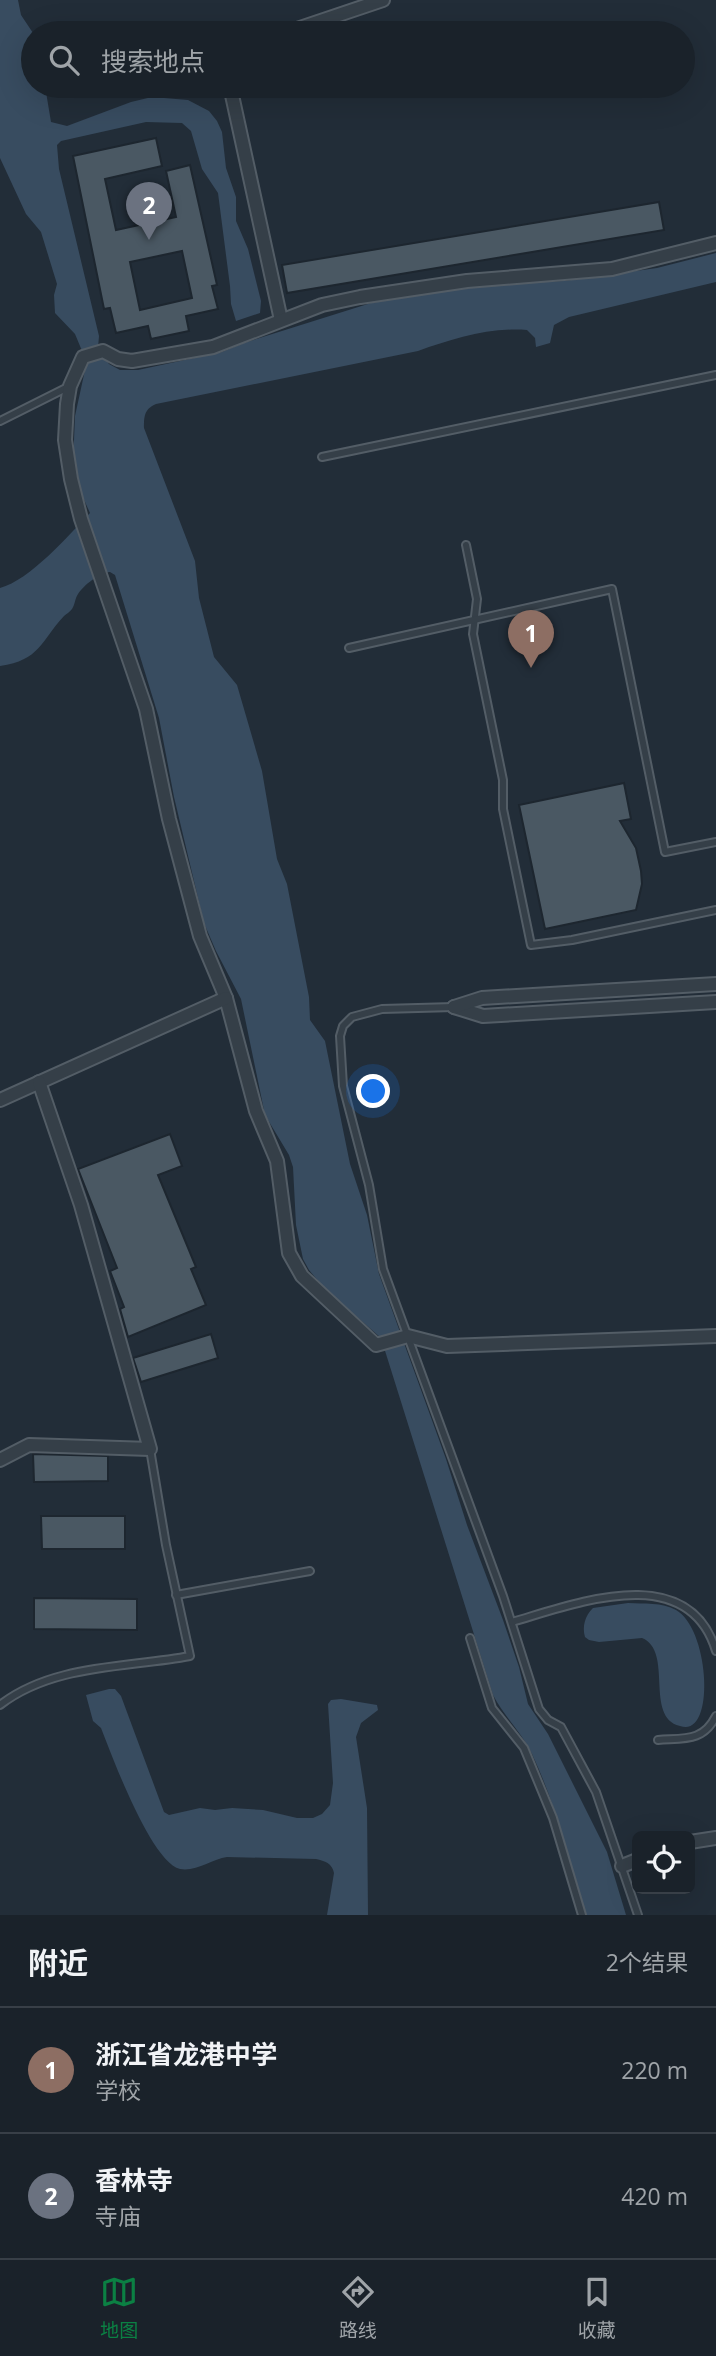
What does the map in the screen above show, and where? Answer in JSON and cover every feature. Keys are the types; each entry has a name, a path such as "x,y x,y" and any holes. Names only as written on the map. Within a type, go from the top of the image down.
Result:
{"street":[{"path":"321,21 383,0"},
{"path":"233,98 281,320"},
{"path":"716,243 612,269 467,281 399,290 322,305 213,347 132,361 118,359 103,351 82,357 70,386 65,440 81,519 146,709 169,819 197,927 226,998 256,1111 277,1161 288,1248 293,1263 302,1276 376,1345 408,1336 447,1346 716,1336"},
{"path":"454,1007 482,998 716,984"},
{"path":"0,1100 226,998"},
{"path":"454,1007 483,1016 716,1002"},
{"path":"0,1460 29,1445 150,1449 81,1205 39,1082"},
{"path":"695,1841 716,1838"},
{"path":"622,1866 632,1862"}],"lane":[{"path":"322,457 716,375"},
{"path":"0,421 70,386"},
{"path":"466,545 477,599 473,634 503,780 503,809 531,945 572,940 716,911"},
{"path":"349,648 612,589 665,852 715,842 716,852"},
{"path":"454,1007 382,1009 358,1014 347,1021 340,1036 343,1086 369,1185 383,1269 512,1622 539,1709 548,1720 561,1727 596,1792 638,1915"},
{"path":"0,1705 18,1691 62,1675 190,1656 176,1595 150,1449"},
{"path":"176,1595 310,1571"},
{"path":"512,1622 601,1597 661,1597 681,1605 695,1615 706,1629 716,1651"},
{"path":"470,1638 492,1708 524,1748 553,1818 582,1915"},
{"path":"658,1740 698,1736 709,1728 716,1716"}],"water":[{"path":"0,0 18,0 25,21 21,21 21,98 47,98 51,122 67,126 148,98 188,100 209,111 217,121 222,132 226,168 236,197 236,221 248,249 261,301 260,313 236,321 231,304 218,193 202,169 191,131 182,123 146,122 61,141 57,145 59,169 99,336 98,348 109,364 120,370 138,370 222,352 371,303 509,283 564,281 657,268 716,253 716,282 569,317 554,325 550,343 536,347 535,338 527,330 485,332 418,351 156,404 147,411 144,420 144,428 195,561 199,598 214,657 237,685 262,771 277,859 287,884 309,997 310,1020 325,1041 350,1164 367,1215 379,1274 503,1620 528,1704 548,1734 607,1852 626,1915 585,1915 562,1833 541,1773 528,1746 493,1695 381,1338 324,1288 303,1259 296,1225 293,1167 289,1155 265,1115 241,999 204,923 174,797 159,718 115,575 110,572 101,575 84,587 71,610 32,654 0,666 0,588 36,567 90,513 76,482 73,464 75,416 85,358 75,334 55,313 54,295 57,284 41,232 26,214 0,158"},
{"path":"628,1603 653,1604 676,1610 687,1621 696,1638 702,1658 704,1700 699,1716 692,1726 680,1726 669,1720 663,1710 659,1669 651,1645 642,1638 599,1642 585,1637 585,1621 593,1608"},
{"path":"115,1689 121,1696 164,1812 169,1815 200,1808 263,1810 297,1818 313,1818 322,1814 330,1805 333,1783 328,1704 331,1700 341,1699 377,1705 378,1710 361,1723 356,1737 367,1808 368,1915 327,1915 334,1873 330,1865 316,1859 227,1857 186,1869 180,1869 169,1862 145,1829 101,1728 93,1721 86,1695"}],"building":[{"path":"156,138 162,166 105,179 116,230 176,217 166,171 190,165 217,285 212,286 218,309 186,316 189,331 151,339 148,326 116,333 110,308 104,309 73,156","holes":["182,251 192,298 140,310 130,262"]},
{"path":"659,202 664,230 287,293 282,265"},
{"path":"624,783 631,819 620,821 636,848 641,871 642,884 636,910 545,929 519,805"},
{"path":"170,1134 182,1166 158,1175 196,1267 191,1269 206,1305 128,1337 120,1309 124,1307 110,1271 117,1268 78,1169"},
{"path":"211,1334 218,1358 141,1382 133,1358"},
{"path":"33,1454 108,1456 108,1481 34,1482"},
{"path":"41,1516 125,1516 125,1549 42,1549"},
{"path":"34,1598 137,1599 137,1630 34,1629"}],"place":[{"name":"香林寺","path":"149,240"},
{"name":"浙江省龙港中学","path":"531,668"}]}
